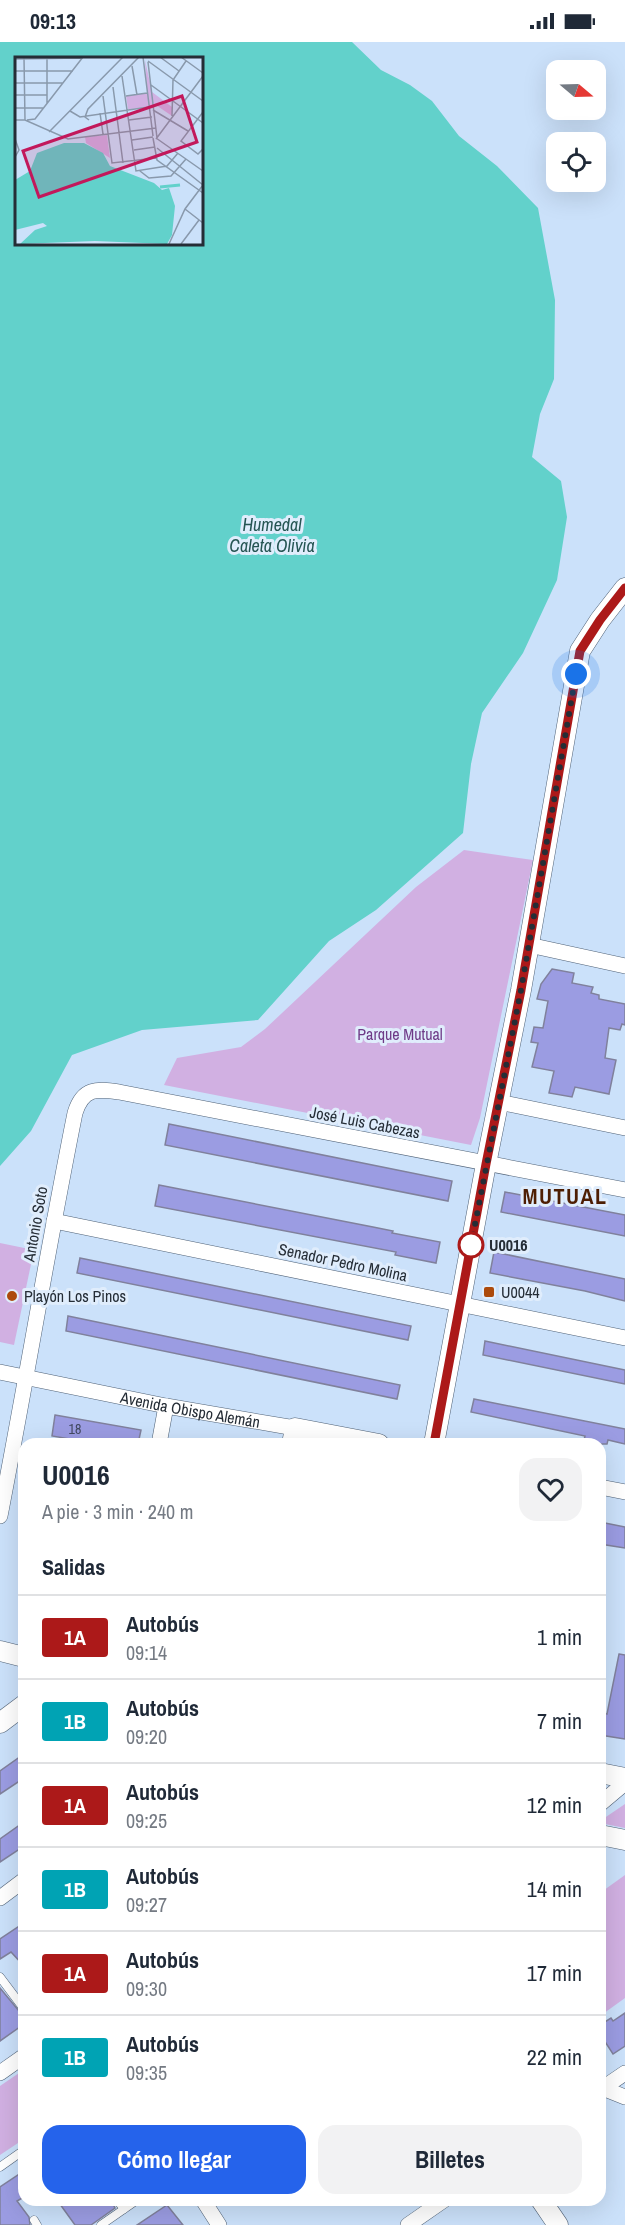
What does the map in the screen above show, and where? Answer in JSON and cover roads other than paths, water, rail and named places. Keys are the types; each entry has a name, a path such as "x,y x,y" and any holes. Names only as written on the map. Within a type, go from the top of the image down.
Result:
{"street":[{"path":"435,1438 529,945 580,651 625,588"},
{"path":"529,945 625,966"},
{"name":"José Luis Cabezas","path":"97,1089 625,1190"},
{"name":"Antonio Soto","path":"0,1516 77,1107 82,1098 97,1089"},
{"path":"499,1102 625,1128"},
{"name":"Senador Pedro Molina","path":"54,1221 625,1338"},
{"name":"Avenida Obispo Alemán","path":"0,1372 166,1406 294,1436 315,1438"},
{"path":"160,1438 166,1406"},
{"path":"606,1488 625,1492"},
{"path":"0,1652 18,1656"},
{"path":"0,1723 18,1710"},
{"path":"606,1774 625,1778"},
{"path":"606,1799 625,1783"},
{"path":"606,1836 625,1840"},
{"path":"0,1898 18,1884"},
{"path":"0,2073 18,2060"},
{"path":"606,2085 625,2073"},
{"path":"606,2090 625,2097"},
{"path":"207,2206 219,2225"},
{"path":"408,2225 435,2206"},
{"path":"545,2206 558,2225"}],"lane":[{"path":"0,1977 18,2001"},
{"path":"0,2167 18,2154"},
{"path":"121,2206 124,2210"},
{"path":"101,2225 129,2206"}],"water":[{"name":"Humedal Caleta Olivia","path":"0,42 352,42 381,70 410,85 432,101 459,136 497,166 538,208 555,300 554,379 540,414 532,457 561,481 567,517 557,580 523,653 482,713 471,764 463,833 376,910 329,941 258,1020 142,1030 72,1055 31,1131 0,1166"}],"place":[{"name":"U0016","path":"471,1245"},
{"name":"U0044","path":"489,1292"},
{"name":"Playón Los Pinos","path":"12,1296"}],"district":[{"name":"MUTUAL","path":"565,1196"}],"park label":[{"name":"Parque Mutual","path":"400,1034"}]}
